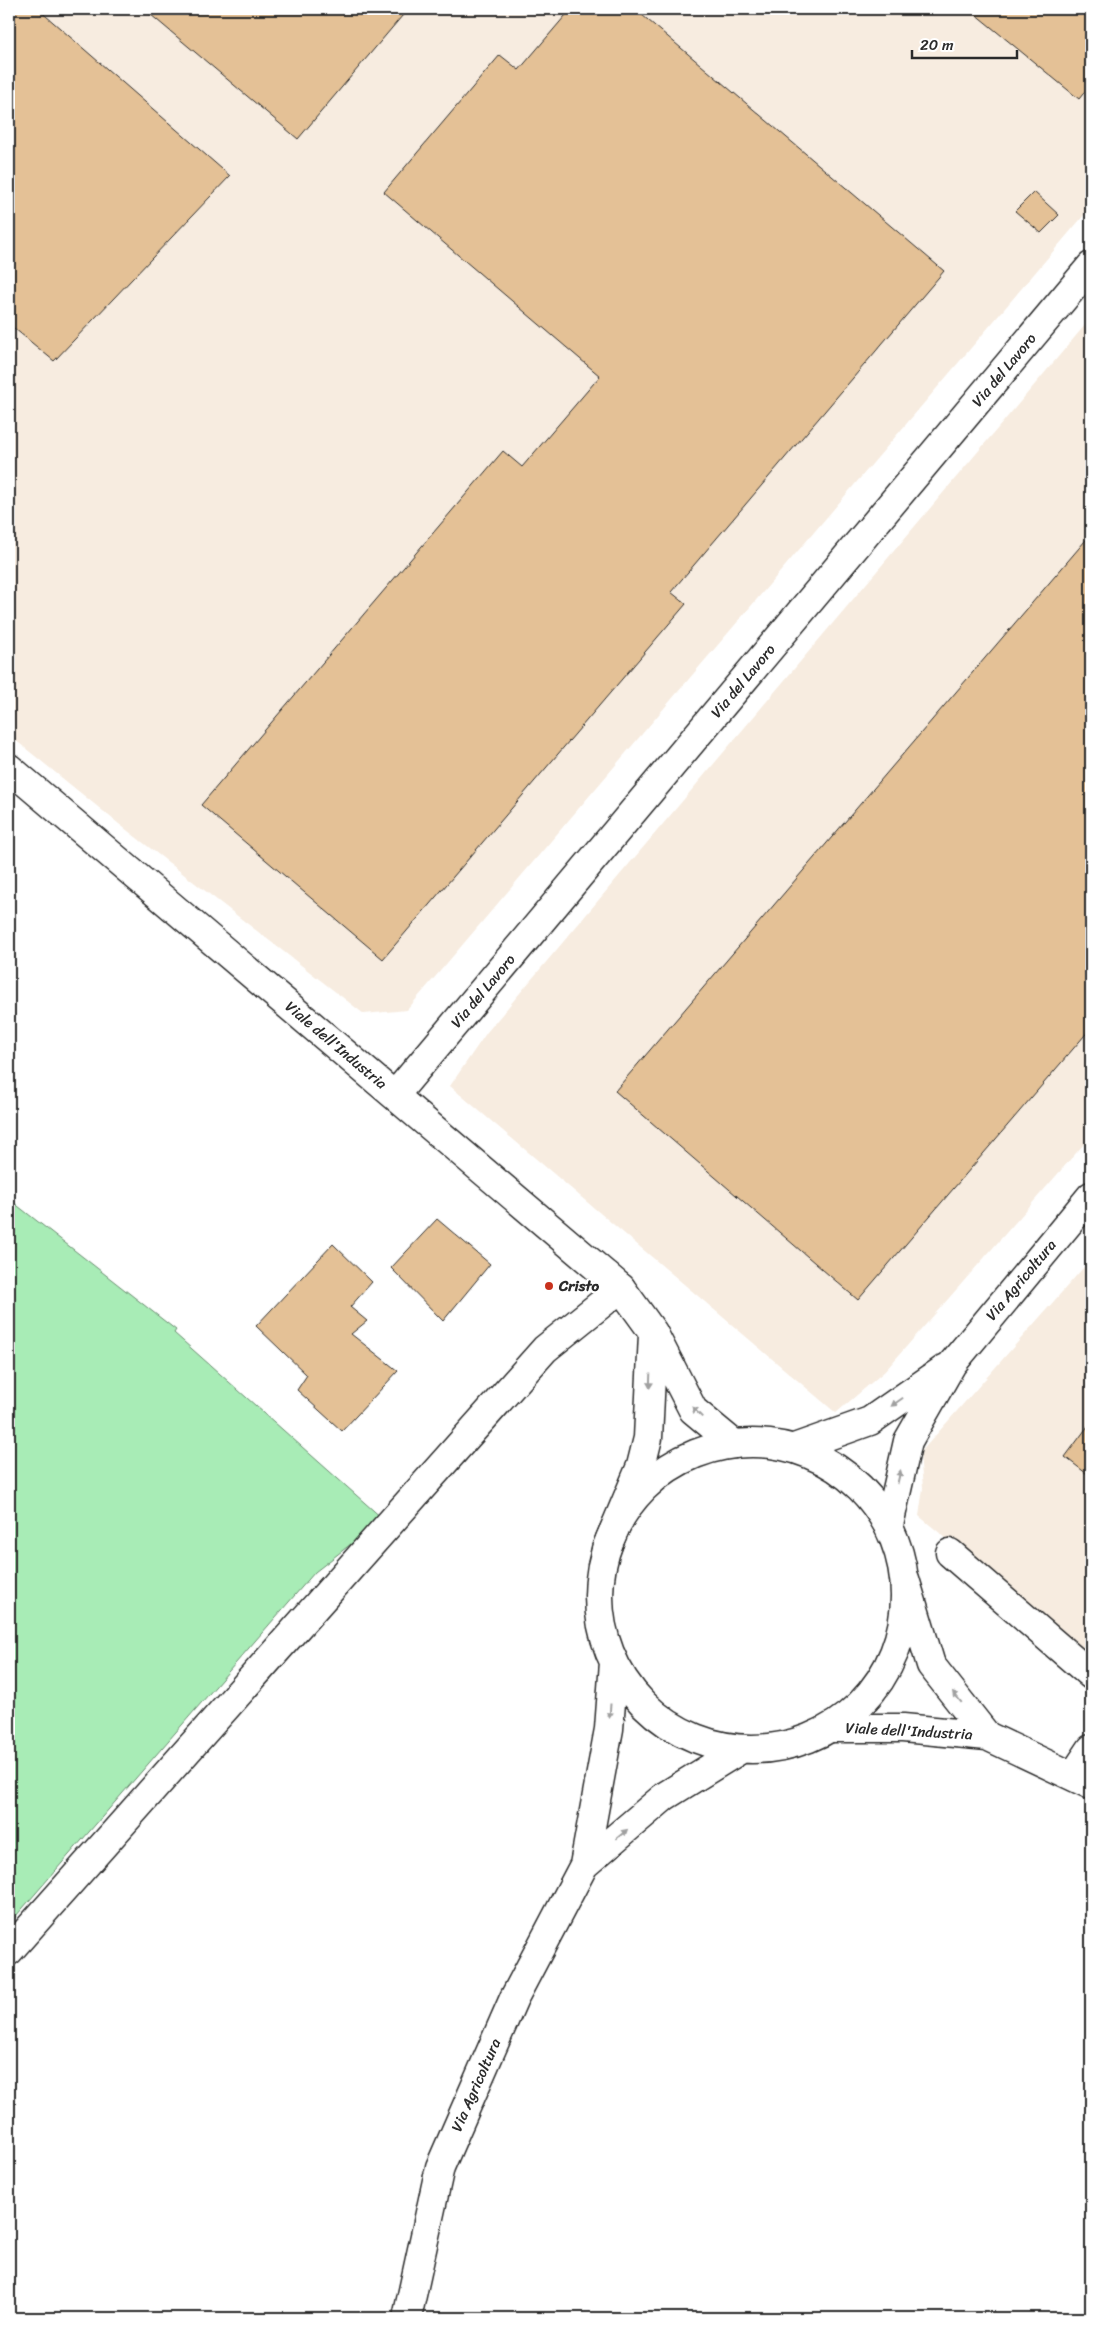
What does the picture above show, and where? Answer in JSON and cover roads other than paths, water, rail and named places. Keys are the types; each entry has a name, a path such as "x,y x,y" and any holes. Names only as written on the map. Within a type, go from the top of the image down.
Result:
{"street":[{"name":"Via del Lavoro","path":"395,1095 1091,266"},
{"name":"Viale dell'Industria","path":"9,768 621,1288 653,1332 693,1410 734,1444"},
{"name":"Via Agricoltura","path":"889,1525 908,1441 952,1364 1091,1196"},
{"path":"9,1951 545,1349 621,1288"},
{"name":"Viale dell'Industria","path":"653,1332 648,1438 641,1466 606,1549 599,1587 601,1626 614,1662 636,1696 665,1723 701,1741 741,1749 788,1746 831,1728 865,1700 890,1664 904,1623 906,1579"},
{"name":"Via Agricoltura","path":"794,1448 870,1421 952,1364"},
{"name":"Viale dell'Industria","path":"606,1549 625,1510 654,1478 692,1455 734,1444 764,1443 794,1448 832,1465 864,1491 889,1525 900,1551 906,1579 931,1665 988,1736"},
{"path":"950,1553 1091,1675"},
{"name":"Via Agricoltura","path":"407,2318 440,2167 514,1998 584,1865 609,1729 614,1662"},
{"name":"Viale dell'Industria","path":"831,1728 903,1728 988,1736 1082,1781"},
{"name":"Via Agricoltura","path":"584,1865 665,1796 741,1749"},
{"path":"1082,1781 1091,1749"}],"place":[{"name":"Cristo","path":"549,1286"}]}
